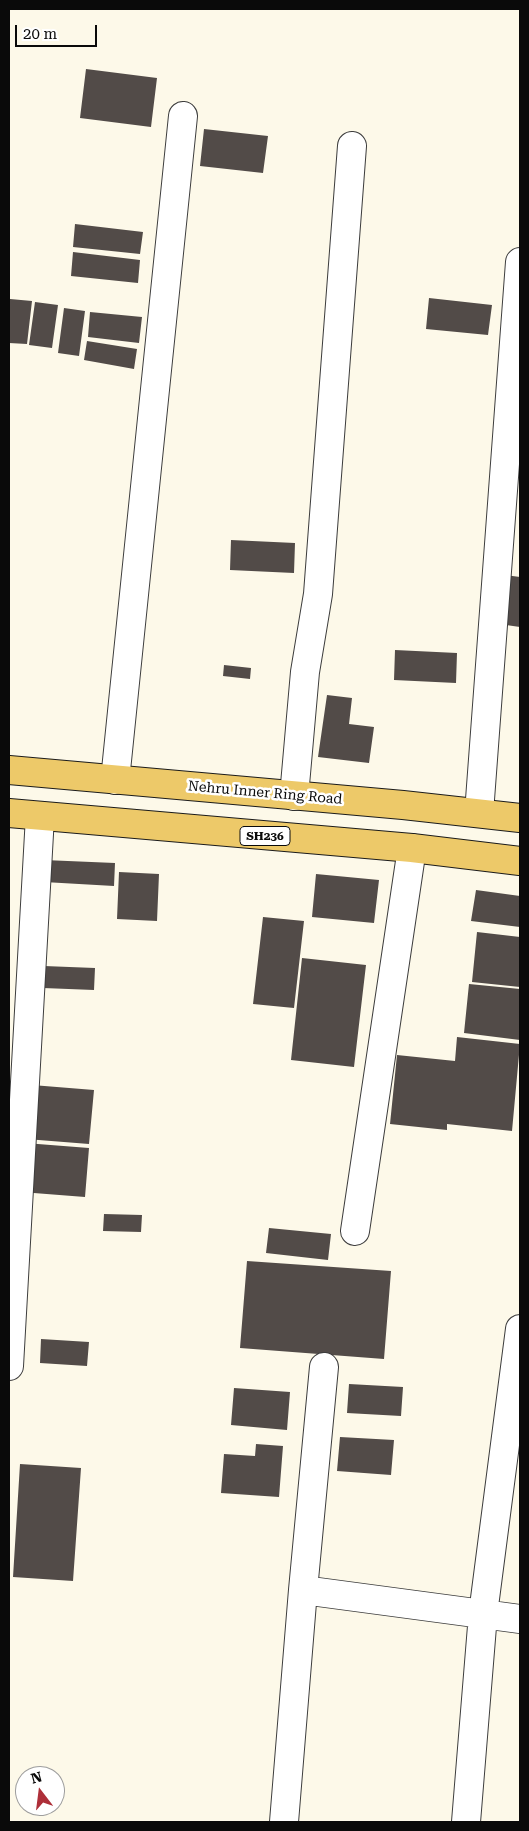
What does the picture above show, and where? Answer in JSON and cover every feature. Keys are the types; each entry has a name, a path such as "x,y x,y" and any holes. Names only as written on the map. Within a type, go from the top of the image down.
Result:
{"main road":[{"name":"Nehru Inner Ring Road","path":"9,770 520,818"},
{"name":"SH236","path":"9,813 412,848 520,861"}],"street":[{"path":"115,780 183,116"},
{"path":"294,796 305,672 318,594 352,146"},
{"path":"479,813 520,262"},
{"path":"9,1366 10,1299 40,816"},
{"path":"355,1231 412,848"},
{"path":"466,1822 483,1614 520,1329"},
{"path":"284,1822 324,1367"},
{"path":"303,1590 520,1619"}],"building":[{"path":"86,69 157,78 151,127 80,118"},
{"path":"204,129 268,136 263,173 200,166"},
{"path":"75,224 143,232 140,254 73,247"},
{"path":"73,252 140,260 138,283 71,276"},
{"path":"429,298 492,305 488,335 426,329"},
{"path":"10,299 32,301 27,344 9,343"},
{"path":"35,302 58,305 52,348 29,345"},
{"path":"64,308 85,311 79,356 58,353"},
{"path":"90,312 142,317 139,343 88,337"},
{"path":"87,341 137,349 134,369 84,360"},
{"path":"231,540 295,543 294,573 230,570"},
{"path":"505,575 520,577 520,627 499,624"},
{"path":"395,650 457,653 456,683 394,680"},
{"path":"224,665 251,668 250,679 223,676"},
{"path":"327,695 352,698 349,724 374,727 369,763 318,757"},
{"path":"44,860 115,863 114,886 44,882"},
{"path":"119,872 159,874 157,921 117,919"},
{"path":"316,874 379,880 374,923 312,917"},
{"path":"476,890 520,896 520,927 471,921"},
{"path":"263,917 304,921 294,1008 253,1004"},
{"path":"477,932 520,937 520,987 472,982"},
{"path":"302,958 366,965 354,1067 291,1060"},
{"path":"44,966 95,968 94,990 43,988"},
{"path":"469,984 520,989 520,1040 464,1033"},
{"path":"457,1037 520,1044 512,1131 447,1124 447,1130 390,1124 397,1055 455,1061"},
{"path":"32,1085 94,1090 89,1144 26,1139"},
{"path":"25,1143 89,1148 85,1197 21,1192"},
{"path":"104,1214 142,1215 141,1232 103,1231"},
{"path":"269,1228 331,1234 328,1260 266,1253"},
{"path":"247,1261 391,1271 384,1359 240,1348"},
{"path":"41,1339 89,1342 87,1366 40,1363"},
{"path":"349,1384 403,1387 401,1416 347,1413"},
{"path":"234,1388 290,1392 287,1430 231,1425"},
{"path":"340,1437 394,1440 391,1475 337,1471"},
{"path":"256,1444 283,1446 279,1497 221,1493 224,1454 255,1456"},
{"path":"20,1464 81,1468 73,1581 13,1577"}]}
